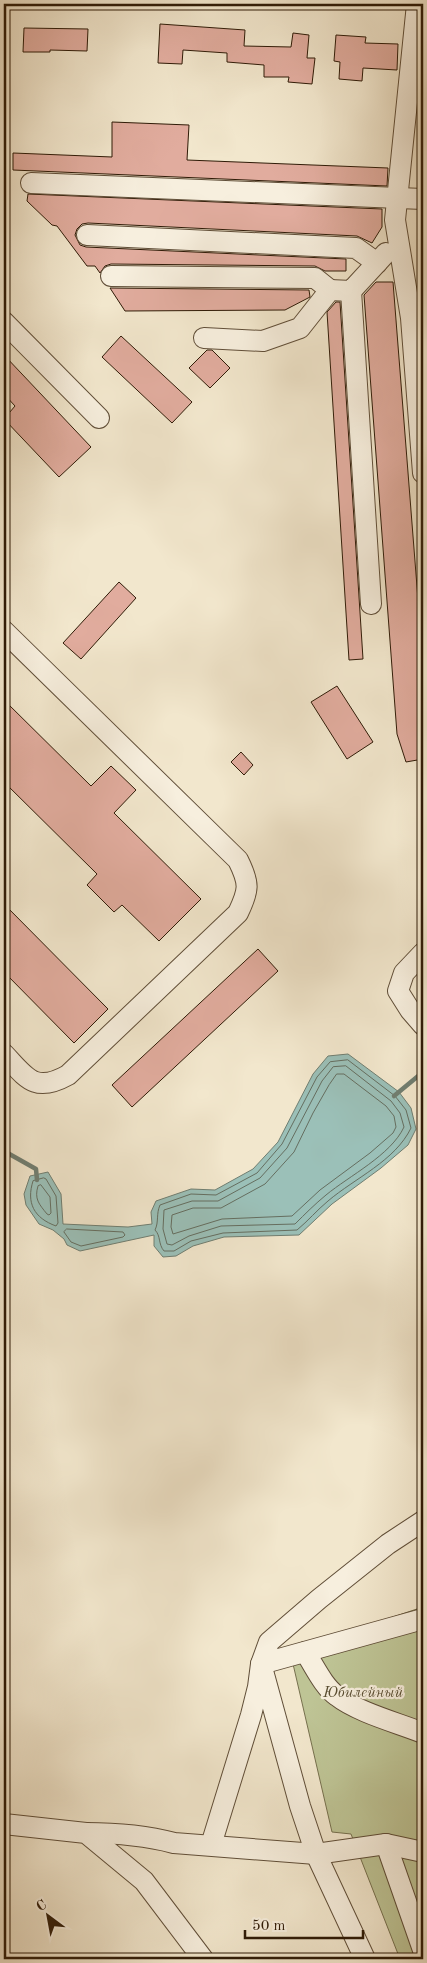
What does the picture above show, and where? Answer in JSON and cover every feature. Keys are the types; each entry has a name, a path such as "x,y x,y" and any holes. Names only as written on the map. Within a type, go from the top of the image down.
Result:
{"street":[{"path":"371,604 351,292 388,252 398,198 417,4"},
{"path":"31,183 423,199"},
{"path":"395,220 411,318 423,473"},
{"path":"88,235 356,248 377,262"},
{"path":"111,276 315,278 330,290 351,292"},
{"path":"204,338 263,342 300,328 330,290"},
{"path":"4,322 99,418"},
{"path":"4,631 238,860 247,878 248,893 238,913 68,1075 45,1084 30,1081 4,1054"},
{"path":"423,953 404,973 398,992 423,1025"},
{"path":"211,1845 251,1715 261,1664 269,1642 388,1544 423,1521"},
{"path":"261,1664 423,1619"},
{"path":"305,1652 327,1686 336,1696 350,1704 423,1733"},
{"path":"261,1664 300,1806 316,1854 365,1959"},
{"path":"4,1824 86,1833 124,1833 153,1837 174,1843 316,1854 386,1844 423,1852"},
{"path":"86,1833 144,1881 203,1959"},
{"path":"386,1844 423,1950"}],"green space":[{"name":"Юбилейный","path":"423,1607 423,1959 400,1959 351,1834 332,1832 290,1651"}],"water":[{"path":"348,1054 399,1092 411,1108 416,1129 408,1145 381,1168 332,1204 299,1235 224,1237 193,1246 176,1256 163,1257 154,1246 154,1235 80,1251 67,1245 64,1239 53,1230 39,1224 26,1205 24,1194 30,1176 48,1172 61,1194 63,1224 128,1227 152,1224 151,1212 156,1201 191,1189 215,1190 253,1169 278,1142 313,1074 328,1056"}],"building":[{"path":"160,24 245,30 244,46 291,47 293,33 309,35 307,58 315,58 312,84 288,82 289,77 264,77 264,65 227,62 227,53 183,50 182,64 158,63"},
{"path":"24,28 88,29 87,51 50,50 50,52 23,52"},
{"path":"336,35 366,37 365,43 398,44 397,70 363,68 362,81 339,79 340,62 334,61"},
{"path":"112,122 189,125 187,160 388,168 387,186 13,170 13,153 112,157"},
{"path":"28,194 382,209 382,227 372,243 357,236 82,224 77,229 75,235 80,245 86,247 346,259 346,271 325,271 315,266 111,264 105,266 100,273 95,266 87,266 57,226 52,225 27,201"},
{"path":"376,282 393,282 423,663 423,759 406,762 397,734 364,295"},
{"path":"110,288 309,290 310,297 285,310 125,311"},
{"path":"336,302 340,302 363,659 349,660 327,312"},
{"path":"121,336 192,402 172,423 102,357"},
{"path":"207,350 212,350 230,368 210,388 189,368"},
{"path":"4,355 91,447 59,477 4,419 15,406 4,394"},
{"path":"119,582 136,598 81,659 63,643"},
{"path":"337,686 373,742 347,759 311,702"},
{"path":"4,700 91,786 111,766 136,790 114,813 201,899 159,941 122,905 114,912 87,885 97,874 4,782"},
{"path":"241,752 253,765 244,775 231,762"},
{"path":"4,904 108,1009 74,1043 4,972"},
{"path":"258,949 278,971 132,1107 112,1085"}],"waterway":[{"path":"394,1096 423,1072"},
{"path":"4,1151 36,1169 37,1180"}]}
